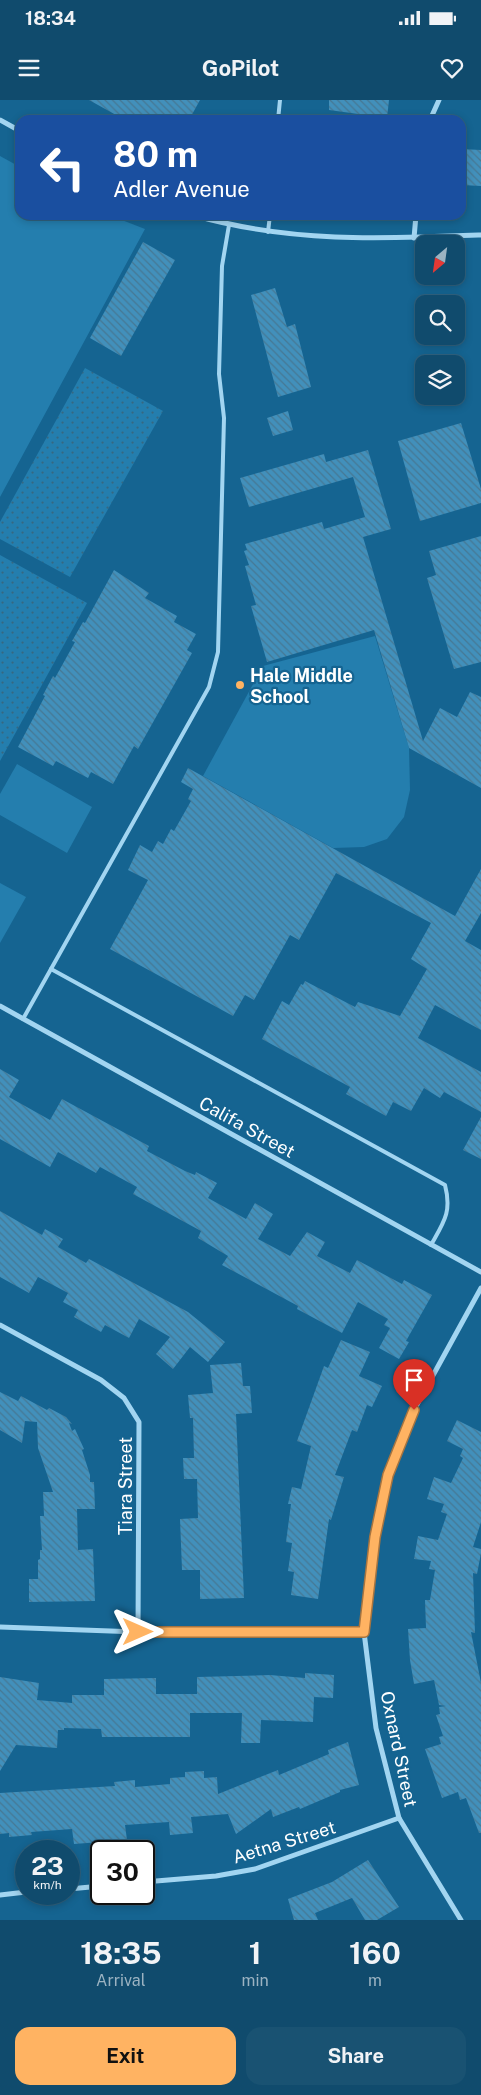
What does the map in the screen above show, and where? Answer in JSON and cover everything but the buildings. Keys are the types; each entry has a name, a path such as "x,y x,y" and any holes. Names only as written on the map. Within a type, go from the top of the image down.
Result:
{"street":[{"path":"432,115 439,100"},
{"path":"0,120 15,128"},
{"path":"209,220 228,226 317,238 414,238 481,235"},
{"path":"414,238 416,220"},
{"name":"Califa Street","path":"0,1006 481,1272"},
{"name":"Oxnard Street","path":"461,1920 399,1818 376,1728 364,1632 375,1537 388,1475 414,1410 481,1288"},
{"name":"Tiara Street","path":"0,1325 101,1380 124,1398 139,1422 138,1632"},
{"path":"0,1627 138,1632 364,1632"},
{"name":"Aetna Street","path":"155,1881 216,1876 255,1869 399,1818"},
{"path":"0,1895 15,1893"}],"lane":[{"path":"278,115 280,100"},
{"path":"268,232 269,220"},
{"path":"22,1019 209,687 218,652 224,418 219,374 222,266 228,226"},
{"path":"51,969 445,1185 449,1203 442,1225 431,1245"}],"shaded area":[{"path":"0,156 15,164 15,220 122,220 145,229 0,497"},
{"path":"85,368 163,411 70,577 0,539 0,522"},
{"path":"0,555 87,603 0,761"},
{"path":"375,636 409,748 410,790 404,817 387,839 364,847 333,848 203,776 263,666"},
{"path":"17,764 92,807 67,853 0,815 0,794"},
{"path":"0,883 26,897 0,943"}],"place":[{"name":"Hale Middle School","path":"240,685"}],"route":[{"path":"138,1632 364,1632 375,1537 388,1475 414,1410"}]}
